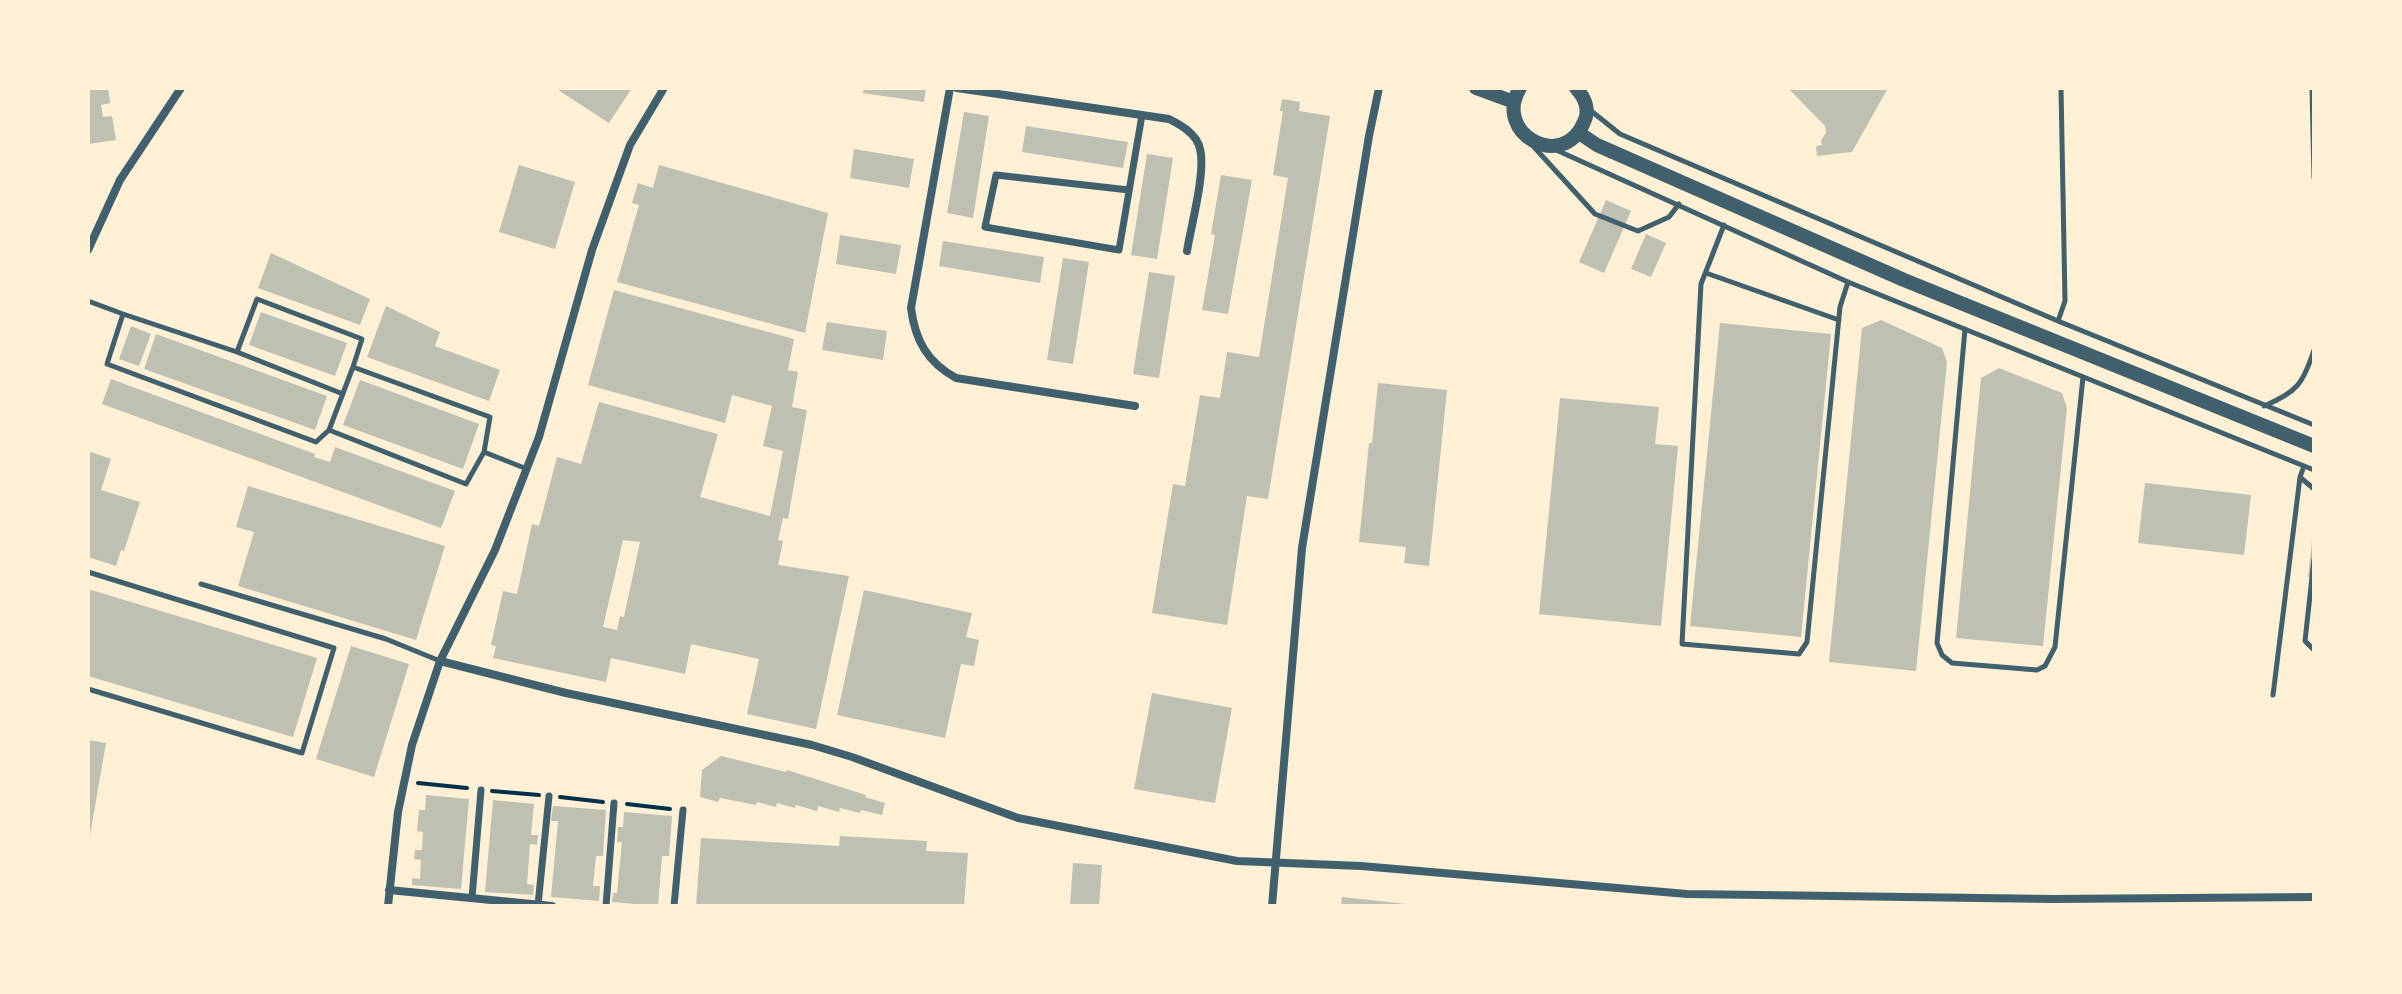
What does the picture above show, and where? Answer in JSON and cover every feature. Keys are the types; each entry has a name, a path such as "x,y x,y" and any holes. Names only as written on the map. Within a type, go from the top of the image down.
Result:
{"street":[{"path":"88,250 120,180 181,88"},
{"path":"388,906 398,812 412,745 440,661 495,550 527,469 592,250 630,145 664,88"},
{"path":"950,88 911,308 917,338 927,356 941,370 956,378 1135,406"},
{"path":"957,88 1169,119 1185,127 1200,146 1201,165 1187,251"},
{"path":"1272,906 1302,548 1379,88"},
{"path":"1476,88 1517,95 1513,114 1516,125 1523,134 1546,146 1565,145 1579,133 1587,107 1576,88"},
{"path":"1129,190 996,175 985,227 1119,250 1142,115"},
{"path":"1579,133 1597,145 1904,280 2314,446"},
{"path":"440,661 566,693 812,745 1018,818 1237,861 1361,866 1687,894 2053,902 2314,897"},
{"path":"472,898 481,790"},
{"path":"538,905 549,796"},
{"path":"606,906 614,803"},
{"path":"674,906 683,810"},
{"path":"389,890 552,906"}],"lane":[{"path":"2058,321 2065,301 2061,88"},
{"path":"2312,88 2314,178"},
{"path":"1587,107 1620,134 2058,321 2314,425"},
{"path":"1523,134 1595,214 1638,231 1669,217 1679,204"},
{"path":"1546,146 1848,282 2314,470"},
{"path":"1724,225 1701,284 1682,644 1799,654 1807,642 1839,320 1848,282"},
{"path":"1706,273 1839,320"},
{"path":"123,314 107,364 316,442 329,430 362,339 257,299 237,352"},
{"path":"88,301 237,352 343,394"},
{"path":"1965,329 1937,643 1942,655 1952,663 2037,670 2052,657 2083,377"},
{"path":"2264,406 2289,395 2308,368 2314,350"},
{"path":"329,430 466,484 484,452 490,417 353,367"},
{"path":"484,452 527,469"},
{"path":"2273,695 2300,477 2304,466"},
{"path":"2300,477 2314,489"},
{"path":"2314,559 2305,641 2314,650"},
{"path":"88,572 334,648 302,753 88,689"},
{"path":"201,584 386,639 440,661"},
{"path":"1726,895 1726,906"}],"building":[{"path":"88,88 108,88 110,103 101,105 103,117 112,116 116,140 88,144"},
{"path":"555,88 632,88 609,123"},
{"path":"864,88 926,88 924,102 863,93"},
{"path":"1788,88 1888,88 1852,152 1817,156 1816,146 1822,145 1825,126"},
{"path":"1282,99 1300,102 1299,111 1330,116 1268,499 1247,496 1227,625 1152,613 1173,484 1185,486 1200,395 1220,398 1227,352 1259,357 1288,178 1273,175 1283,111 1280,111"},
{"path":"964,112 989,116 973,218 947,213"},
{"path":"1026,126 1128,142 1123,168 1022,152"},
{"path":"854,149 914,159 909,188 850,178"},
{"path":"1147,154 1173,158 1157,259 1131,255"},
{"path":"519,165 575,182 555,249 499,232"},
{"path":"659,165 828,213 805,333 617,282 639,205 632,203 638,183 653,188"},
{"path":"1221,175 1252,180 1228,314 1202,310 1215,235 1211,234"},
{"path":"1606,200 1631,211 1604,273 1579,262"},
{"path":"1646,234 1666,243 1651,277 1631,269"},
{"path":"840,235 901,245 896,274 836,264"},
{"path":"943,241 1044,257 1040,283 939,266"},
{"path":"271,253 370,299 360,325 258,288"},
{"path":"1063,258 1089,262 1073,364 1047,360"},
{"path":"1149,272 1175,276 1159,378 1133,374"},
{"path":"614,290 794,339 788,370 798,372 792,407 807,410 788,519 783,518 778,540 783,541 778,565 849,576 816,729 747,714 759,659 691,644 685,674 611,658 606,682 493,658 496,646 491,645 503,591 517,594 532,524 539,526 557,457 581,464 599,402 718,434 700,497 770,516 783,451 763,446 772,406 732,395 725,423 588,385","holes":["623,540 640,542 624,617 620,616 617,630 603,627"]},
{"path":"386,306 440,332 435,346 500,370 489,401 367,357"},
{"path":"261,312 347,343 335,376 249,345"},
{"path":"1881,320 1942,348 1947,362 1916,671 1829,662 1862,328"},
{"path":"827,322 887,331 883,360 822,350"},
{"path":"1720,323 1831,334 1801,637 1690,626"},
{"path":"131,326 151,334 139,366 119,359"},
{"path":"156,334 327,396 315,430 144,369"},
{"path":"1999,368 2062,393 2067,408 2043,646 1956,638 1981,378"},
{"path":"111,379 315,454 314,457 330,462 335,447 455,491 441,528 102,404"},
{"path":"360,380 479,424 463,469 343,425"},
{"path":"1378,383 1447,390 1429,566 1404,563 1406,547 1359,542"},
{"path":"1560,398 1659,407 1655,444 1678,446 1661,626 1539,614"},
{"path":"88,451 111,459 101,490 140,502 116,566 88,557"},
{"path":"2145,483 2251,495 2244,555 2138,543"},
{"path":"248,486 445,546 416,640 238,586 254,532 236,527"},
{"path":"2312,541 2314,577 2308,577"},
{"path":"88,589 317,658 293,737 88,676"},
{"path":"864,590 972,613 966,637 979,640 974,666 961,664 945,738 837,715"},
{"path":"351,646 409,664 374,777 316,759"},
{"path":"1152,693 1232,708 1215,803 1134,789"},
{"path":"88,740 106,743 90,835 88,835"},
{"path":"721,756 787,770 866,795 885,803 882,815 840,808 839,812 818,806 817,811 777,803 776,807 757,802 756,805 720,798 718,802 700,797 702,770"},
{"path":"426,795 469,799 461,889 412,885 412,878 420,879 421,860 414,859 415,850 422,850 423,832 417,831 419,810 425,810"},
{"path":"493,800 534,804 531,835 538,835 537,845 530,844 527,884 534,885 533,895 485,892"},
{"path":"553,806 606,810 603,856 596,856 593,886 600,886 599,901 551,897 558,821 551,821"},
{"path":"624,812 672,816 669,856 662,856 658,906 612,902 613,893 617,893 622,842 617,842 618,827 623,827"},
{"path":"840,836 927,841 926,851 968,853 964,906 696,906 701,838 839,846"},
{"path":"1073,863 1102,865 1099,906 1070,906"},
{"path":"1342,897 1407,904 1407,906 1341,906"}]}
